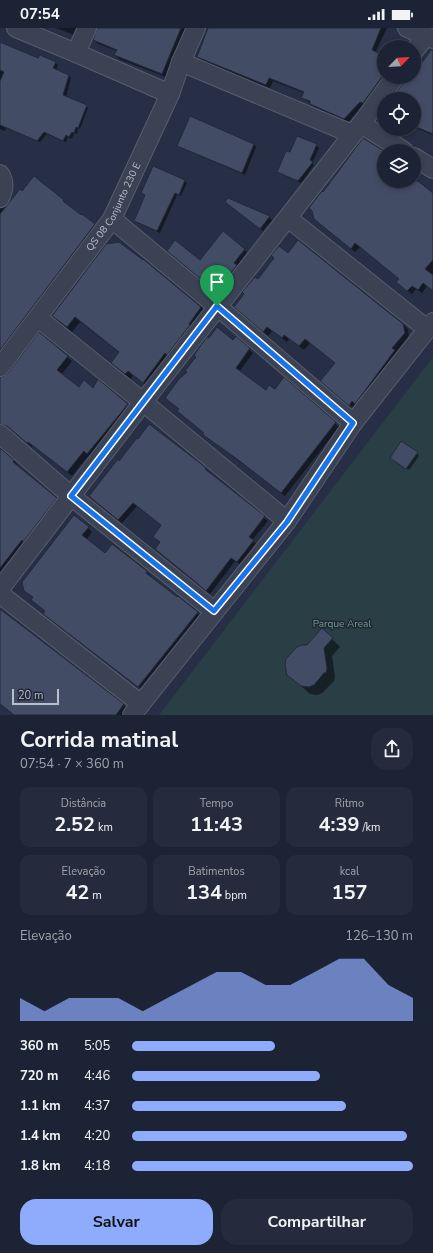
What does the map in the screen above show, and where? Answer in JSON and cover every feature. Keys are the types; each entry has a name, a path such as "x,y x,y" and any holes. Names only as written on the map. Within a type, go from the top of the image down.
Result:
{"street":[{"path":"16,28 170,94"},
{"path":"76,53 87,28"},
{"name":"QS 08 Conjunto 230 E","path":"0,367 112,219 170,94 181,62 196,28"},
{"path":"406,28 429,37 421,44"},
{"path":"181,62 357,129 389,144"},
{"path":"0,589 217,306 357,129 390,84"},
{"path":"421,162 433,170"},
{"path":"0,174 4,182 0,198"},
{"path":"0,594 137,709 214,611 287,522 353,423 430,325 288,218"},
{"path":"112,219 217,306 353,423"},
{"path":"38,318 143,402 287,522"},
{"path":"0,434 71,496 214,611"}],"green space":[{"name":"Parque Areal","path":"433,357 433,715 159,715"}],"building":[{"path":"97,28 181,28 162,74 114,55 117,50 93,40"},
{"path":"208,28 381,28 372,50 377,52 377,84 363,103 360,102 344,119 310,104 310,101 301,98 304,92 269,78 266,85 197,57"},
{"path":"0,42 38,58 40,55 56,62 53,68 69,75 63,95 87,105 78,128 76,127 74,133 72,132 69,137 66,135 63,141 44,132 37,141 0,125 0,81 4,72 0,70"},
{"path":"433,49 433,134 421,129 421,92 397,92 402,84 421,84 421,64"},
{"path":"190,116 254,144 242,173 177,146"},
{"path":"297,136 317,144 310,160 313,162 298,181 277,172 286,151 290,152"},
{"path":"363,138 377,147 377,188 421,188 421,183 433,193 433,260 425,269 433,275 433,291 423,283 418,290 412,286 407,291 396,282 399,279 355,243 351,249 314,219 312,211 309,208 322,191 323,192"},
{"path":"153,166 185,180 179,195 175,193 157,231 134,221 145,195 141,193"},
{"path":"34,176 64,200 63,201 95,224 0,350 0,214 20,189 22,191"},
{"path":"228,198 270,216 260,229 225,202"},
{"path":"223,231 245,249 234,263 237,265 227,278 225,276 214,290 167,251 175,240 200,260"},
{"path":"298,240 403,324 405,333 392,348 395,350 355,404 352,401 349,406 320,381 335,363 305,339 299,346 284,335 282,338 267,327 263,332 234,307 244,294 242,292 255,277 258,279 274,258 271,255 279,246 288,253"},
{"path":"119,242 143,259 201,307 189,324 190,325 167,355 165,353 143,383 128,371 125,374 111,363 119,352 75,317 67,327 52,316 106,244"},
{"path":"217,327 233,340 236,336 250,348 236,368 266,390 269,385 275,389 284,377 336,422 281,493 202,434 204,433 177,411 179,409 165,398 179,379 187,372 185,371 196,357 194,355 207,337 209,338"},
{"path":"39,332 68,356 57,370 79,387 84,380 93,388 98,379 128,404 87,454 84,451 67,472 28,442 27,443 7,426 0,424 0,377 8,373"},
{"path":"149,424 265,516 249,537 254,540 237,562 231,558 206,591 155,549 160,542 153,537 161,525 133,503 118,520 89,496 118,459 119,461"},
{"path":"401,441 418,452 406,469 390,458"},
{"path":"0,448 14,460 13,462 57,498 23,542 22,540 0,568"},
{"path":"74,515 89,527 82,535 105,553 112,544 147,571 146,573 198,612 138,687 43,614 45,611 31,600 33,597 24,591 22,582"},
{"path":"0,609 124,704 116,715 14,715 0,704"},
{"path":"322,628 333,638 324,648 327,668 326,673 324,673 314,685 309,687 301,686 287,675 285,665 286,659 297,647 307,645"}],"route":[{"path":"217,306 353,423 287,522 214,611 71,496 217,306"}]}
